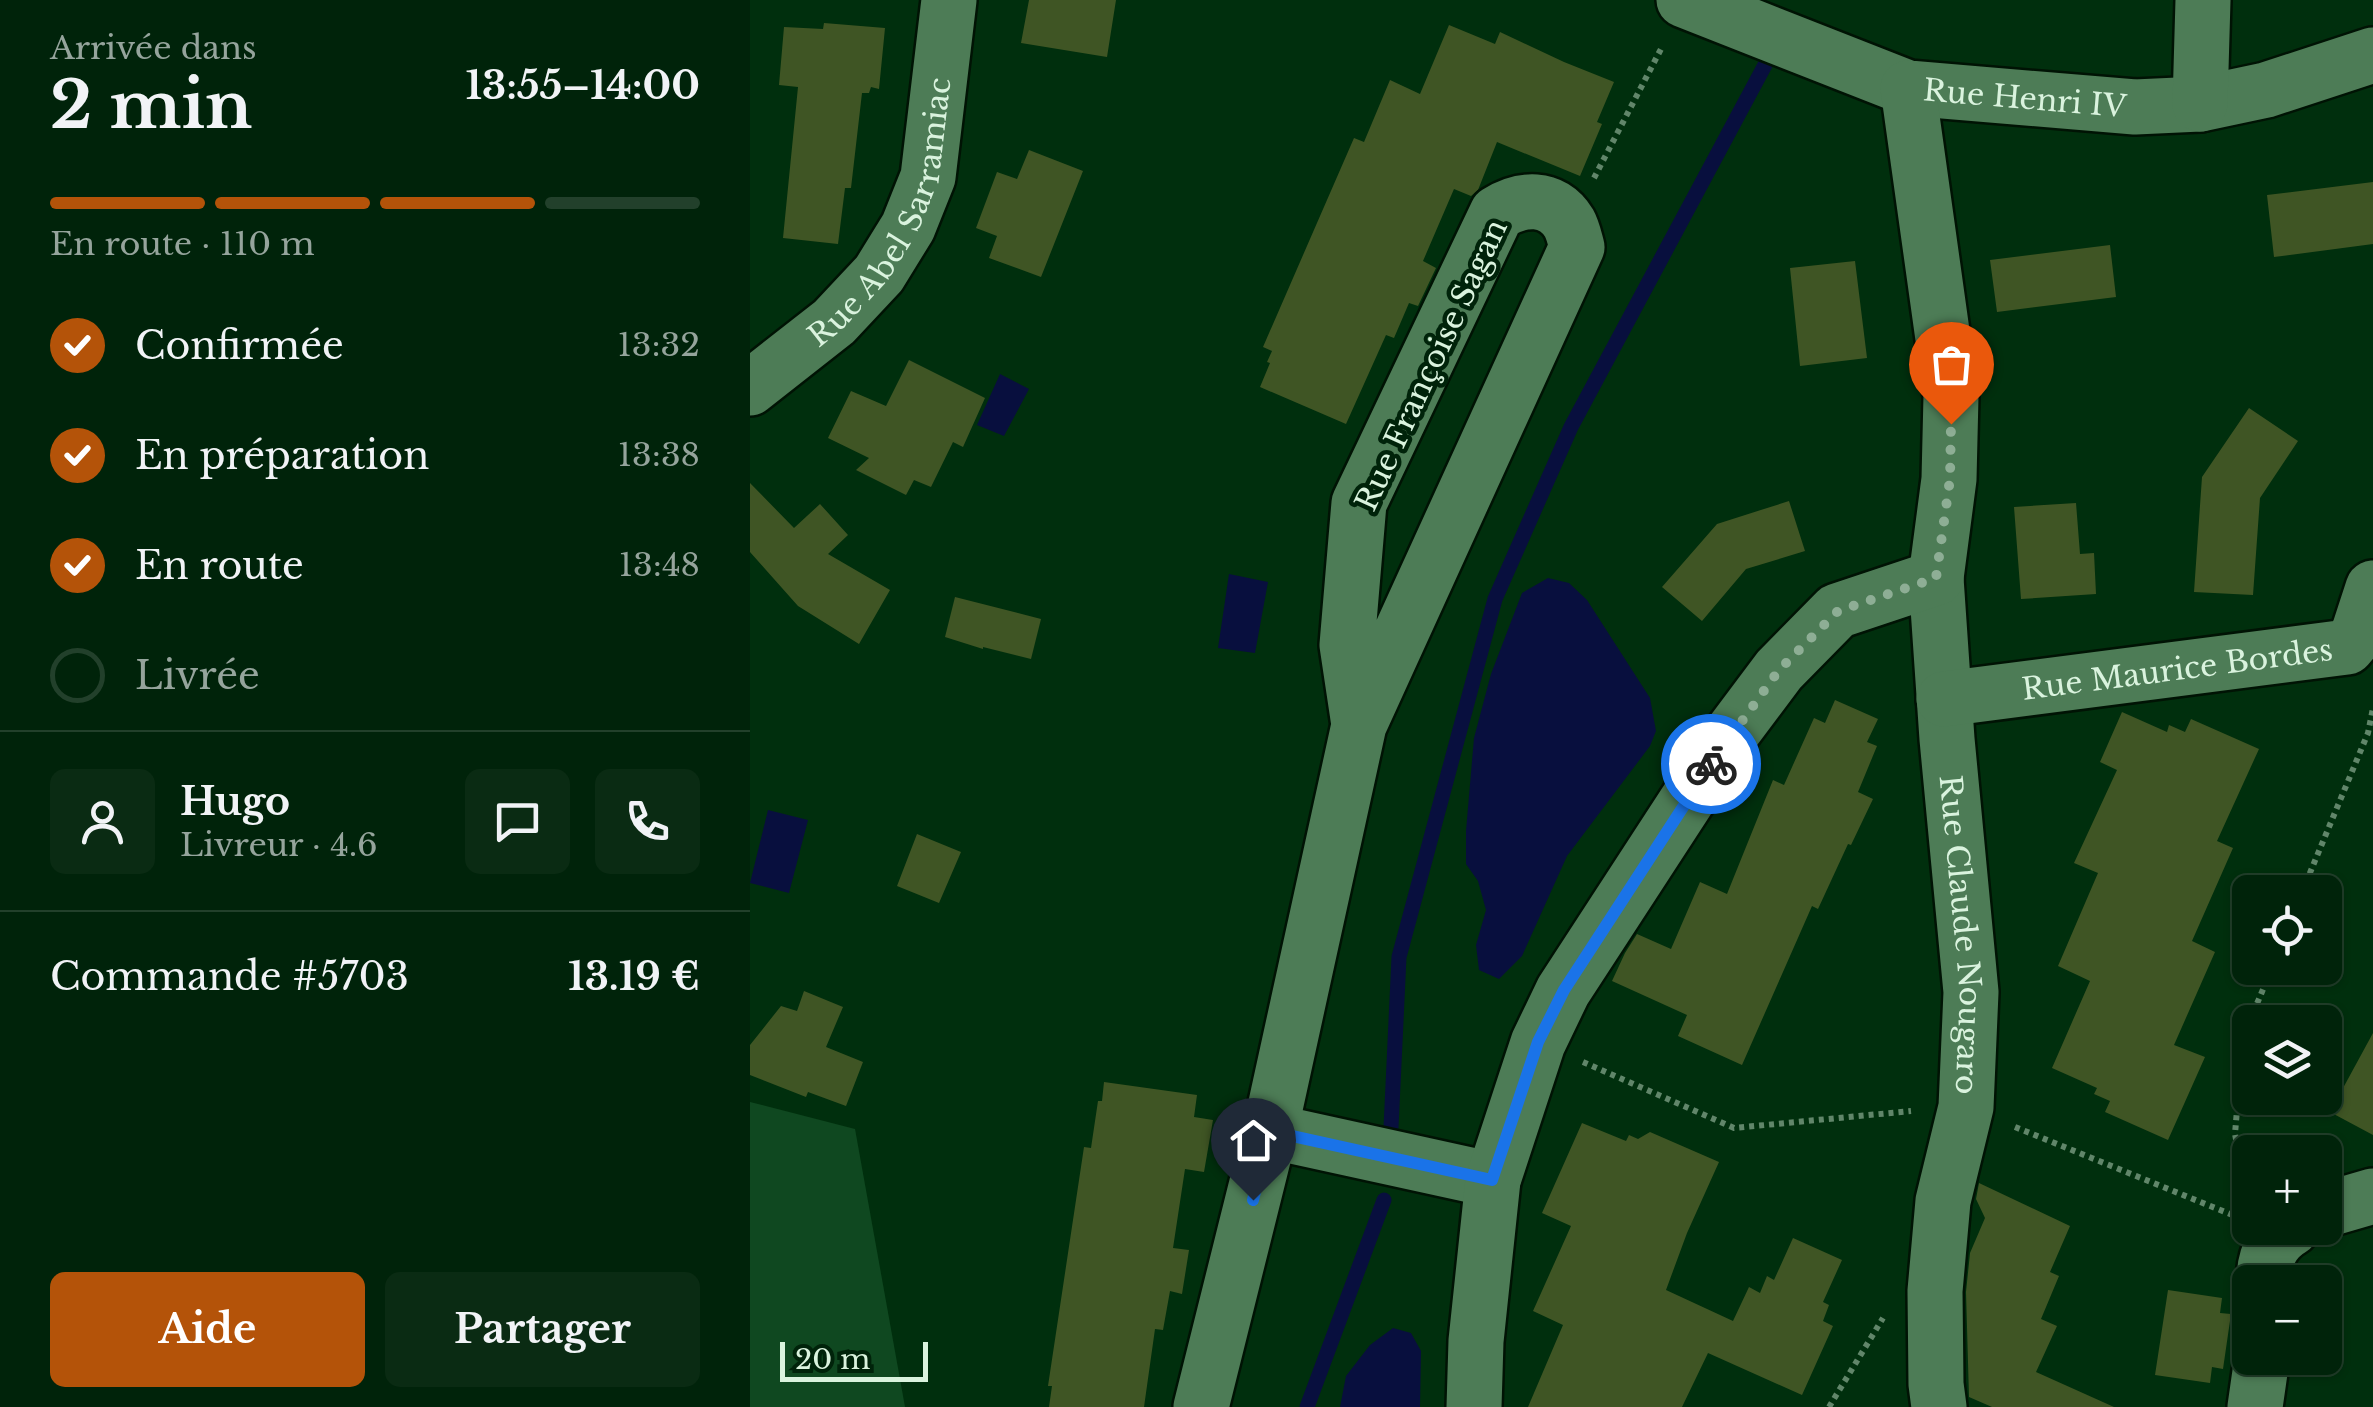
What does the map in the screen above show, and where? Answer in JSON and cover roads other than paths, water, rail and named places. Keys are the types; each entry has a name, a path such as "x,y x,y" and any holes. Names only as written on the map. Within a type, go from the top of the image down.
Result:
{"street":[{"name":"Rue Abel Sarramiac","path":"750,388 834,322 878,274 908,227 928,177 949,0"},
{"path":"2200,104 2203,0"},
{"name":"Rue Henri IV","path":"1685,1 1908,88 2135,107 2200,104 2266,90 2373,55"},
{"name":"Rue Claude Nougaro","path":"1908,88 1952,396 1950,479 1936,578 1971,992 1966,1107 1943,1201 1935,1290 1939,1407"},
{"name":"Rue Françoise Sagan","path":"1201,1407 1270,1131 1359,725 1577,247 1570,224 1555,208 1535,200 1514,202 1497,212 1359,503 1346,645 1359,725"},
{"path":"1474,1407 1476,1341 1492,1180 1538,1042 1564,990 1725,742 1779,670 1838,611 1936,578"},
{"name":"Rue Maurice Bordes","path":"1944,698 2346,647 2358,634 2373,588"},
{"path":"1270,1131 1492,1180"},
{"path":"2342,1205 2373,1196"},
{"path":"2256,1407 2260,1375"}],"waterway":[{"path":"1390,1149 1399,957 1495,599 1571,427 1765,65"},
{"path":"1307,1407 1384,1200"}]}
